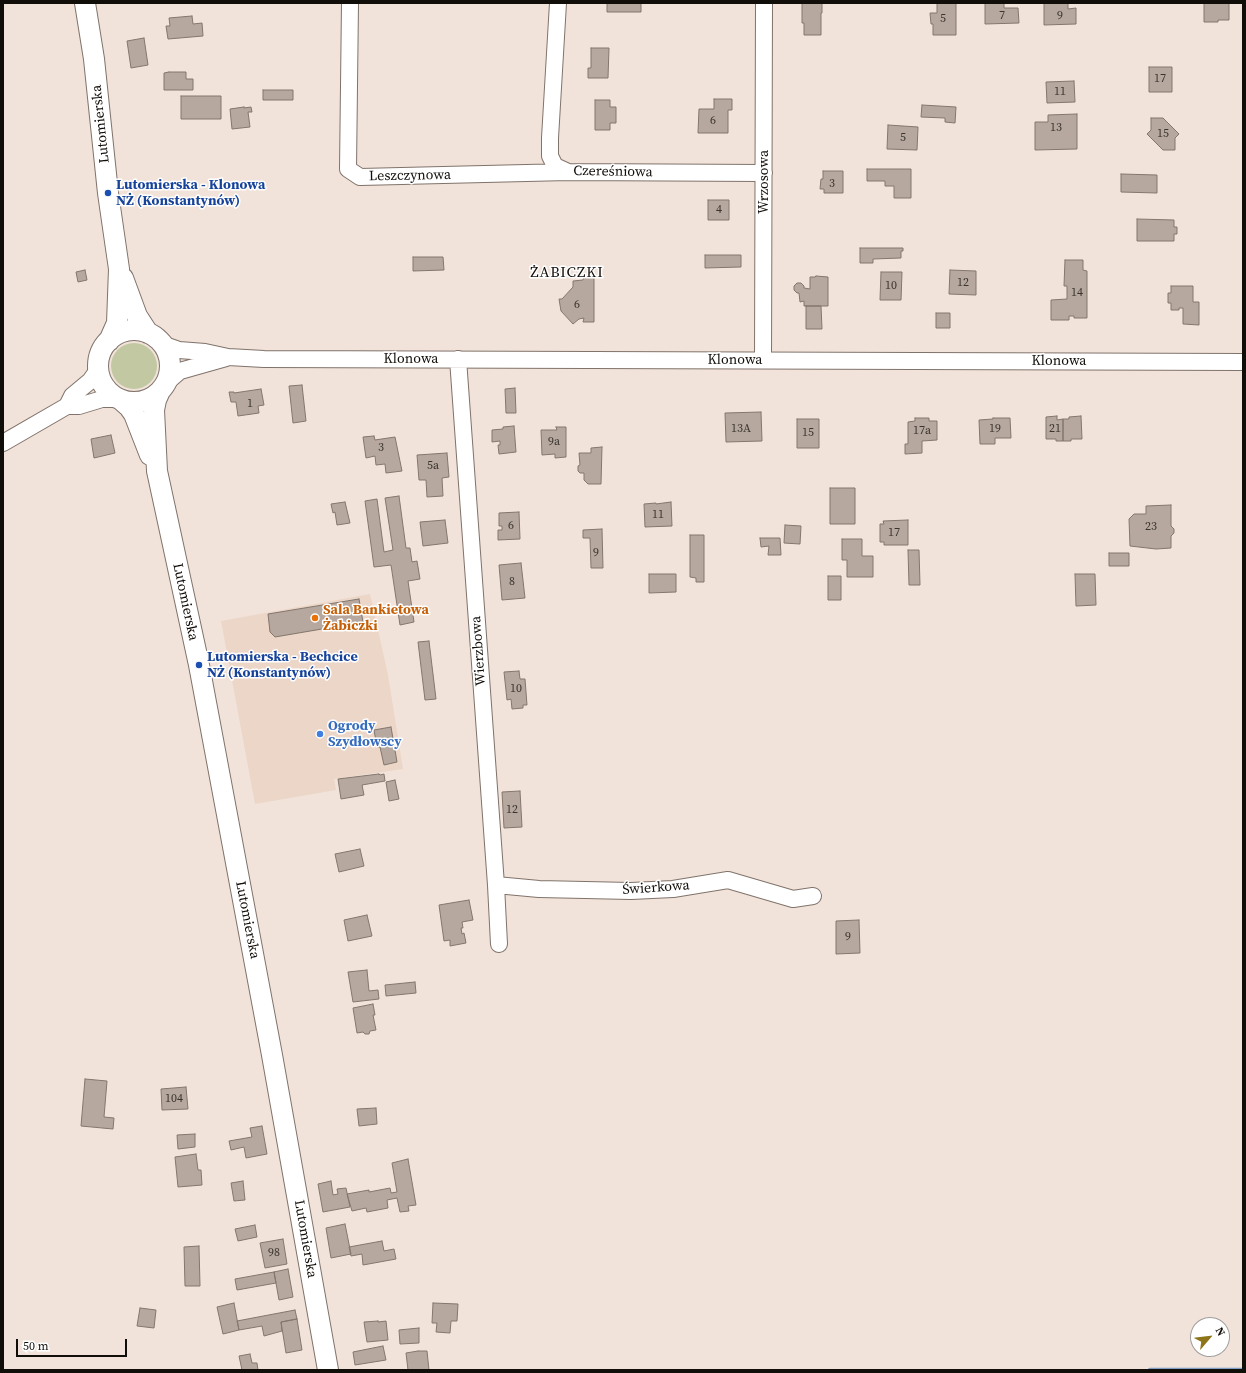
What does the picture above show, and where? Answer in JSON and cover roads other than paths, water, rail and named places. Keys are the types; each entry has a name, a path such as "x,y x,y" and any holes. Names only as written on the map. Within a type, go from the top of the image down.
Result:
{"main road":[{"name":"Lutomierska","path":"85,3 94,59 108,193 119,269 117,323 109,341"},
{"name":"Lutomierska","path":"119,269 137,316 155,338"},
{"path":"132,330 140,331 155,338 167,351 170,364 168,376 163,388 149,398 137,402 120,399 113,395 102,381 99,364 100,356 109,341 115,336 132,330"},
{"name":"Lutomierska","path":"163,388 156,400 154,410 157,471 199,665 272,1056 328,1370"},
{"name":"Lutomierska","path":"120,399 134,414 157,471"}],"street":[{"name":"Leszczynowa","path":"350,3 348,169 360,177 568,172"},
{"name":"Czereśniowa","path":"558,3 550,138 550,156 555,166 568,172 764,173"},
{"name":"Wrzosowa","path":"763,360 764,3"},
{"name":"Klonowa","path":"155,338 179,350 205,352 228,357 264,359 1243,362"},
{"name":"Klonowa","path":"163,388 180,371 228,357"},
{"name":"Wierzbowa","path":"458,359 499,944"},
{"path":"67,406 72,396 90,381 99,364"},
{"path":"3,443 67,406 79,406 102,399 120,399"},
{"name":"Świerkowa","path":"496,885 539,889 631,891 673,889 728,880 793,899 814,896"}],"waterway":[{"path":"1150,1370 1243,1370"}],"place":[{"name":"Lutomierska - Klonowa NŻ (Konstantynów)","path":"108,193"},
{"name":"Sala Bankietowa Żabiczki","path":"315,618"},
{"name":"Lutomierska - Bechcice NŻ (Konstantynów)","path":"199,665"},
{"name":"Ogrody Szydłowscy","path":"320,734"}],"district":[{"name":"ŻABICZKI","path":"567,273"}]}
